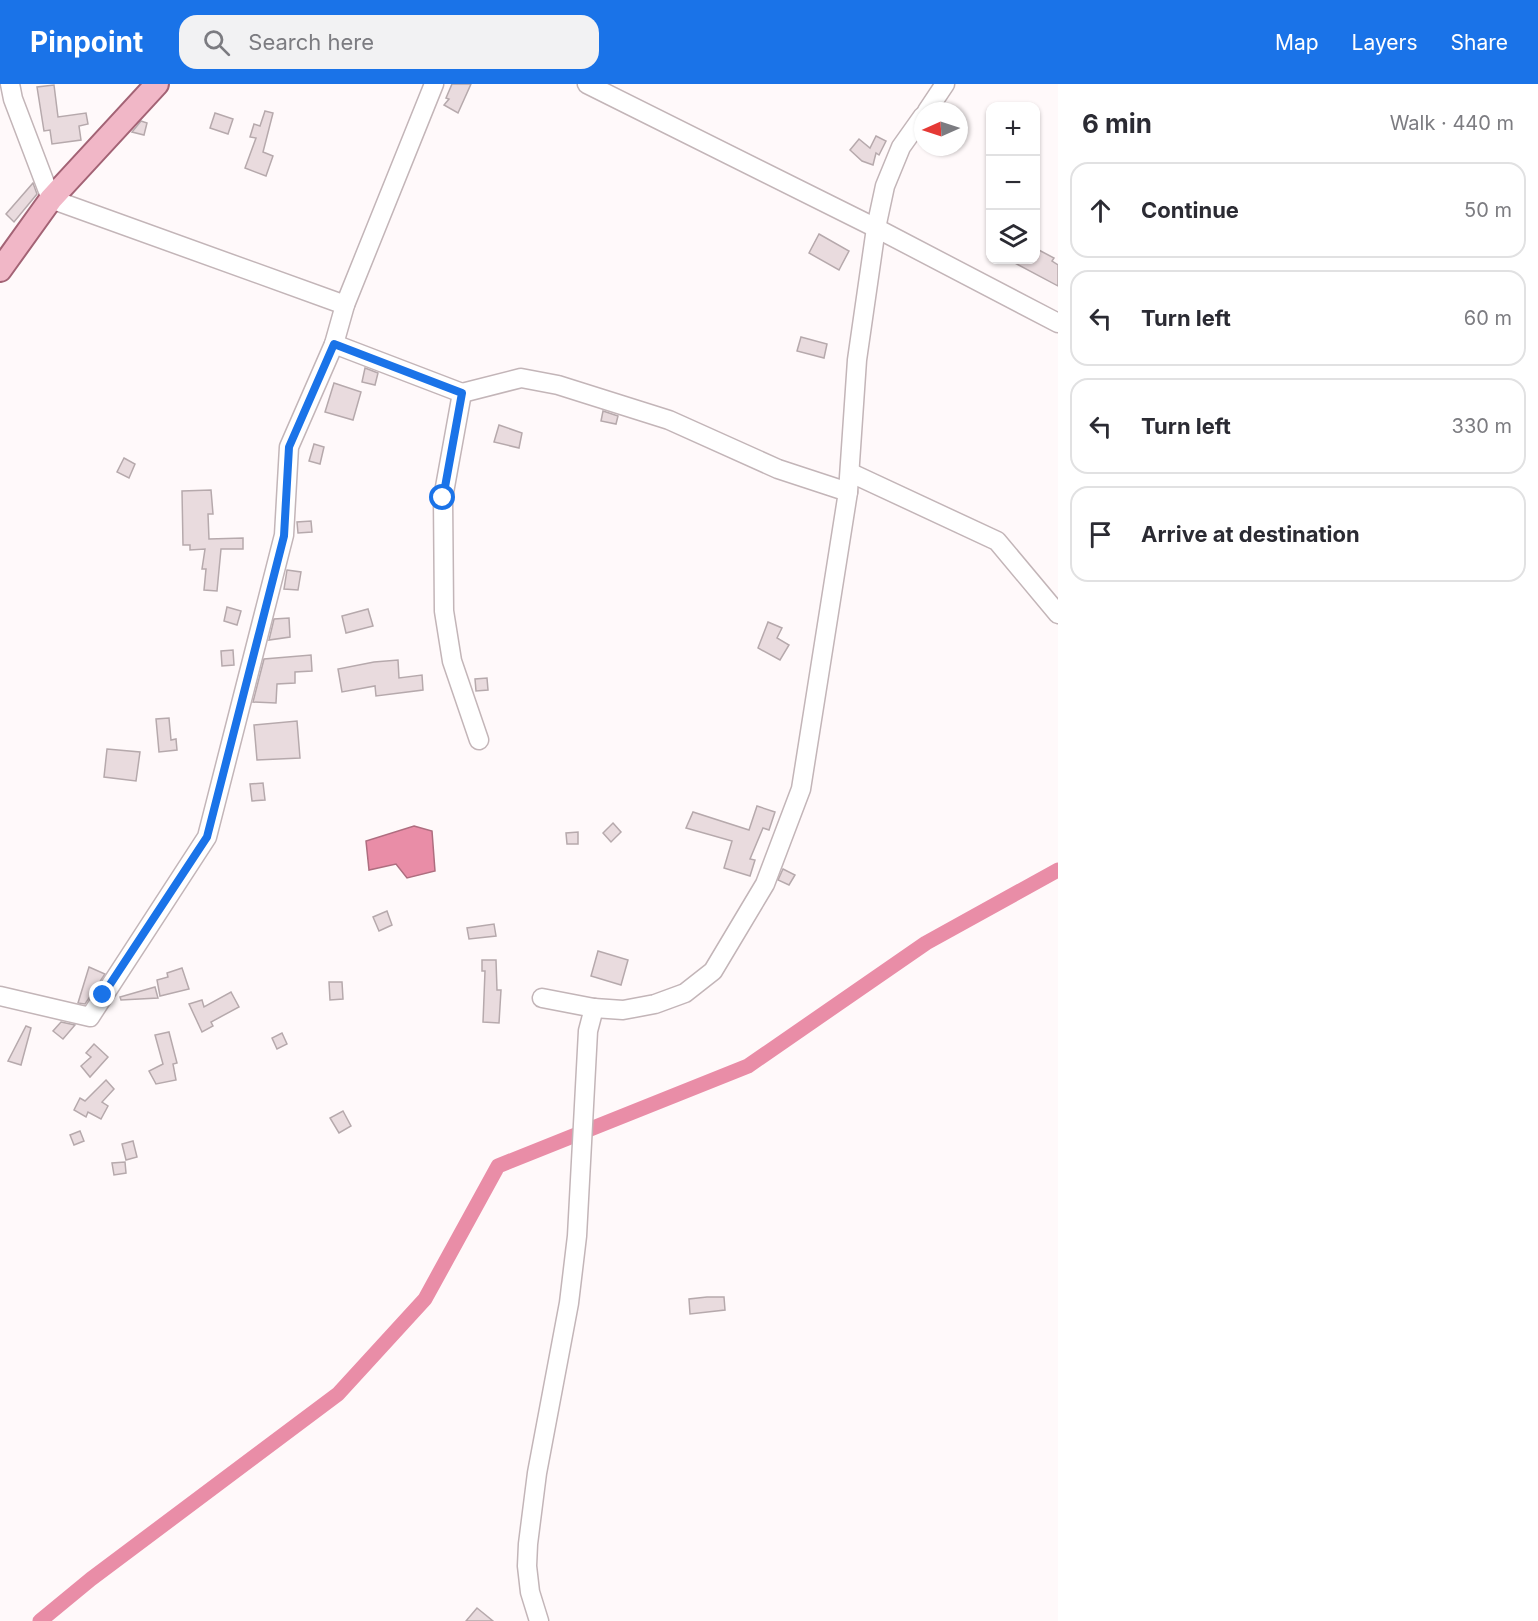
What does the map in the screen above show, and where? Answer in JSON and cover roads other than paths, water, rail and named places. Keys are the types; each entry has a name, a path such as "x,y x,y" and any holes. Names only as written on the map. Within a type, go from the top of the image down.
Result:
{"main road":[{"path":"0,270 51,199 156,84"}],"street":[{"path":"10,84 13,99 51,199 345,304"},
{"path":"0,996 90,1017 207,837 284,536 289,447 334,344 345,304 434,84"},
{"path":"587,84 876,228 1058,323"},
{"path":"933,102 945,84"},
{"path":"542,998 594,1008 622,1010 656,1004 685,993 712,971 765,884 801,789 851,473 857,360 876,228 885,186 901,147 914,129"},
{"path":"334,344 462,393 521,378 558,385 669,420 777,469 848,492"},
{"path":"462,393 443,498 444,611 452,661 479,740"},
{"path":"851,473 997,541 1058,614"},
{"path":"539,1621 530,1592 527,1566 528,1544 539,1461 569,1303 577,1236 588,1031 594,1008"}],"waterway":[{"path":"40,1621 91,1579 338,1394 425,1299 498,1166 748,1066 926,943 1058,870"}]}
